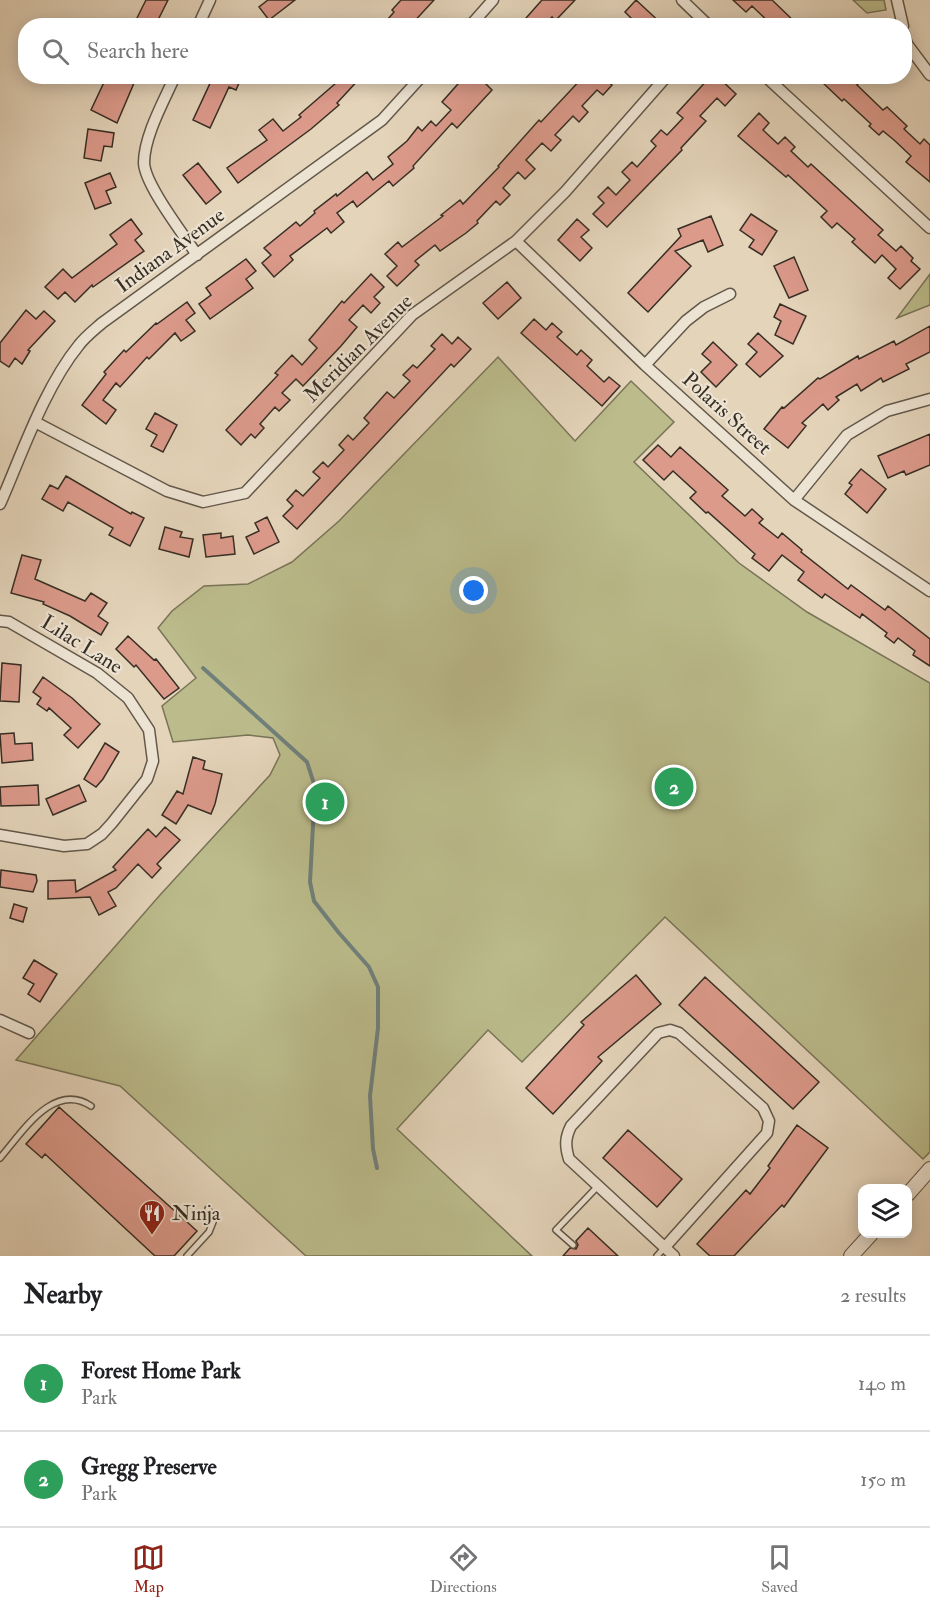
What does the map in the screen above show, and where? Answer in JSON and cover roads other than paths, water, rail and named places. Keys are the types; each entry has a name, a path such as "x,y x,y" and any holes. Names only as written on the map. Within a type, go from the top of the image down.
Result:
{"street":[{"path":"202,18 210,0"},
{"path":"477,18 493,0"},
{"path":"682,0 701,18"},
{"path":"897,0 901,18"},
{"path":"912,51 930,75"},
{"path":"171,84 151,129 144,164 155,193 197,255"},
{"name":"Indiana Avenue","path":"0,504 35,422 62,369 80,344 102,323 382,120 415,84"},
{"name":"Meridian Avenue","path":"35,422 167,491 202,502 245,493 412,315 516,242 565,192 660,84"},
{"path":"774,84 930,228"},
{"name":"Polaris Street","path":"516,242 645,365 794,500 930,591"},
{"path":"645,365 687,321 704,307 730,294"},
{"path":"794,500 847,435 887,411 930,399"},
{"name":"Lilac Lane","path":"0,621 9,622 88,668 128,698 149,730 153,761 147,779 102,834 87,844 64,846 0,835"},
{"path":"0,1020 29,1033"},
{"path":"665,1247 767,1134 768,1120 763,1108 679,1033 670,1030 658,1033 571,1126 566,1137 566,1149 569,1159 674,1256"},
{"path":"912,1189 930,1169"},
{"path":"851,1256 867,1238"}],"lane":[{"path":"0,1158 46,1107 56,1101 82,1101 91,1106"},
{"path":"573,1245 556,1230 598,1186"},
{"path":"187,1256 209,1232 213,1222 208,1209"},
{"path":"657,1256 665,1247"}],"waterway":[{"path":"203,668 307,762 315,787 310,882 314,901 369,967 378,987 378,1028 370,1096 373,1149 377,1168"}],"place":[{"name":"Gregg Preserve","path":"674,787"},
{"name":"Forest Home Park","path":"325,802"},
{"name":"Ninja","path":"152,1236"}]}
